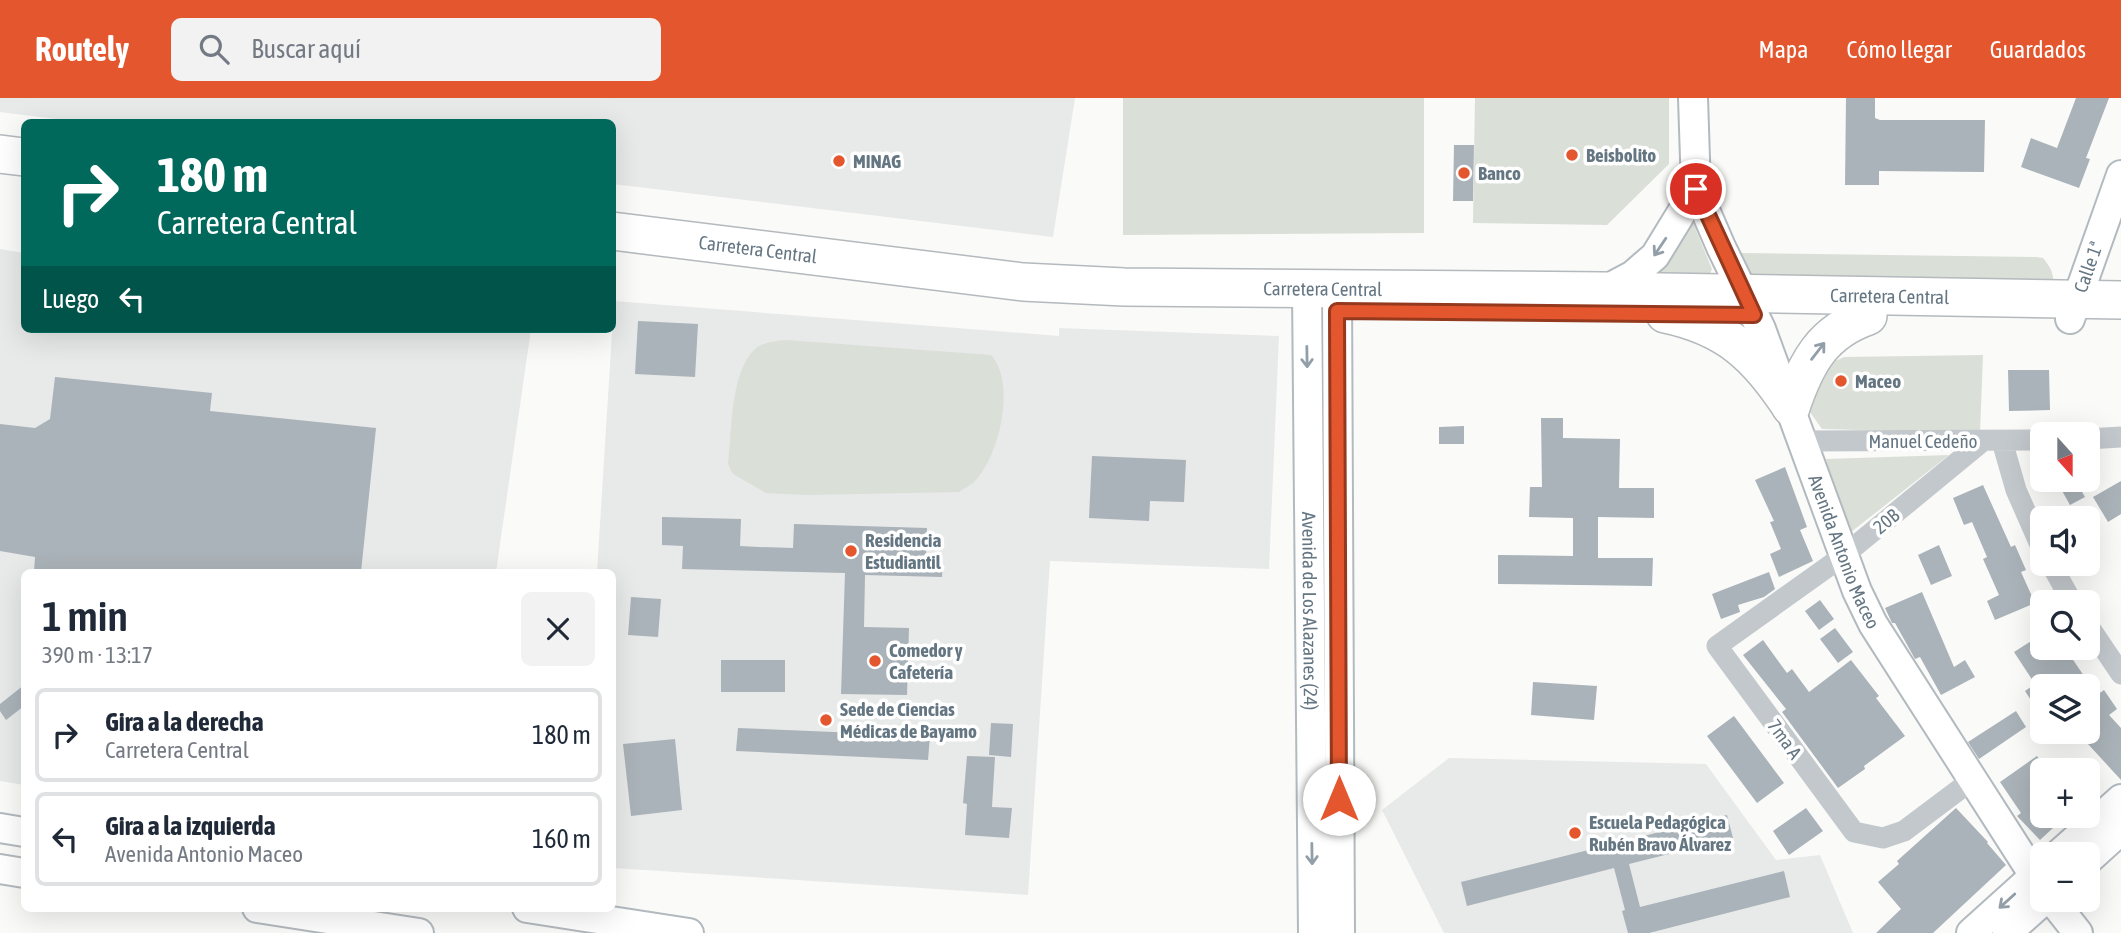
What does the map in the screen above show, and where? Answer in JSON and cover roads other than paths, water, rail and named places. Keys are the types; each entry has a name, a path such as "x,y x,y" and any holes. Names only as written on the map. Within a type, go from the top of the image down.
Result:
{"highway":[{"path":"0,154 21,157"},
{"path":"0,176 21,179"},
{"name":"Carretera Central","path":"616,231 1023,282 1322,300 1665,314 1750,304 2073,310 2121,319"},
{"name":"Carretera Central","path":"616,254 1021,303 1122,310 1603,291 1868,316 2073,310 2121,300"},
{"path":"1665,314 1718,332 1746,351 1770,375 1790,407"},
{"path":"1790,407 1802,375 1831,336 1851,322 1868,316"}],"street":[{"path":"1603,291 1633,275 1655,256 1696,189 1693,98"},
{"name":"Calle 1ª","path":"2073,310 2121,175"},
{"name":"Avenida Antonio Maceo","path":"1696,189 1750,304 1804,441 1843,556 1873,624 2030,867"},
{"name":"Avenida de Los Alazanes (24)","path":"1313,933 1322,300"},
{"name":"Avenida de Los Alazanes (24)","path":"1322,300 1340,933"},
{"path":"2100,439 2121,438"},
{"name":"Manuel Cedeño","path":"1804,441 2030,440"},
{"path":"1992,441 2030,522"},
{"name":"20B","path":"1717,646 1843,556 1992,441"},
{"path":"2100,643 2121,674"},
{"name":"7ma A","path":"1717,646 1854,832 1883,838 1905,831 1972,780"},
{"path":"2073,842 2121,799"},
{"path":"0,828 21,832"},
{"path":"2100,849 2121,830"},
{"path":"0,869 21,872"},
{"path":"1971,933 2030,891"},
{"path":"2007,933 2030,899"},
{"path":"283,912 419,933"},
{"path":"553,912 690,933"},
{"path":"2061,912 2078,933"}],"place":[{"name":"Beisbolito","path":"1572,155"},
{"name":"MINAG","path":"839,161"},
{"name":"Banco","path":"1464,173"},
{"name":"Maceo","path":"1841,381"},
{"name":"Residencia Estudiantil","path":"851,551"},
{"name":"Comedor y Cafetería","path":"875,661"},
{"name":"Sede de Ciencias Médicas de Bayamo","path":"826,720"},
{"name":"Escuela Pedagógica Rubén Bravo Álvarez","path":"1575,833"}]}
